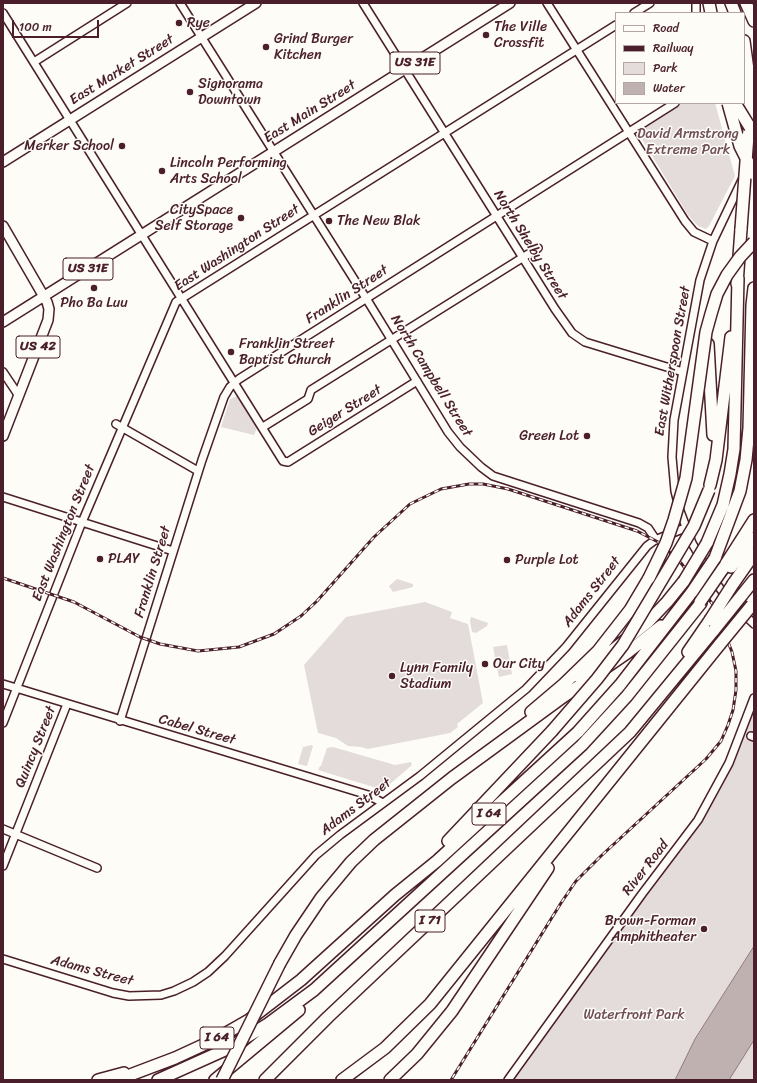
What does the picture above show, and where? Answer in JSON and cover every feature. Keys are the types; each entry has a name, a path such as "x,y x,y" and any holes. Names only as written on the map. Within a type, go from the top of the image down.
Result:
{"highway":[{"path":"747,4 754,21"},
{"path":"529,713 594,666 640,629 663,607 684,581 707,543 722,505 730,474 734,449 738,278 741,229 751,134 750,87 745,49"},
{"path":"728,104 740,146 754,174"},
{"path":"736,104 751,134"},
{"path":"452,778 564,684 598,651 630,610 649,578 666,543 686,478 706,332 717,294 727,275 740,257 754,242"},
{"path":"395,895 476,813 552,731 597,679 632,632 694,526 709,487 716,460 738,278"},
{"name":"I 64","path":"117,1080 214,1040 258,1014 306,976 395,895 437,861 578,732 620,685 692,592 715,558 727,531 740,491 746,460 749,428 752,305 754,288"},
{"path":"709,487 713,445 708,345 711,314"},
{"path":"724,572 754,520"},
{"path":"158,1080 202,1062 268,1024 314,990 594,733 627,696 724,572 754,538"},
{"path":"712,625 733,584 754,554"},
{"path":"712,625 742,595 754,580"},
{"path":"342,1080 385,1048 430,1004 654,728 753,603"},
{"path":"222,1080 280,963 312,910 351,862 384,831 452,778 560,699 627,653 674,616"},
{"name":"I 71","path":"265,1080 328,1017 596,765 656,695 712,625"},
{"path":"390,1080 417,1054 452,1011 532,891 654,728"},
{"path":"215,1080 355,961 384,926"},
{"path":"98,1080 132,1071 142,1070"}],"main road":[{"name":"East Market Street","path":"3,162 201,36 256,3"},
{"name":"East Main Street","path":"44,296 510,3"},
{"path":"3,226 44,296"},
{"name":"US 42","path":"3,322 44,296 49,309 48,320 3,436"}],"street":[{"path":"34,62 127,3"},
{"name":"North Campbell Street","path":"180,3 453,439 484,471 498,478 639,523 648,528 656,540"},
{"name":"North Shelby Street","path":"363,3 563,322 579,339 683,372"},
{"path":"547,3 685,221 694,232 713,240"},
{"path":"636,12 650,3"},
{"path":"3,13 141,235 263,427 308,399 311,390 538,248"},
{"name":"East Washington Street","path":"3,723 119,426 176,302 615,26"},
{"name":"Franklin Street","path":"120,721 198,471 224,397 230,387 366,298 673,104"},
{"name":"East Witherspoon Street","path":"754,161 741,182 713,240 700,280 674,420 672,458 675,491 685,528 711,576 733,605 754,624"},
{"path":"3,372 18,396"},
{"name":"Geiger Street","path":"263,427 285,462 292,460 417,381"},
{"path":"119,426 198,471"},
{"path":"3,497 173,551"},
{"name":"Adams Street","path":"3,959 113,993 145,997 174,991 193,982 214,967 307,863 333,840 383,803 496,714 542,673 566,648 635,559 656,540 685,528"},
{"name":"Cabel Street","path":"3,684 120,721 368,795 383,803"},
{"name":"River Road","path":"508,1080 619,925 698,820 729,763 754,698"},
{"name":"Quincy Street","path":"3,866 66,704"},
{"path":"3,829 97,868"}],"green space":[{"name":"David Armstrong Extreme Park","path":"678,104 715,104 735,176 706,229 698,226 688,215 637,131"},
{"path":"237,396 257,428 254,435 221,427 230,399"},
{"path":"397,579 413,584 413,587 393,592 389,586"},
{"name":"Lynn Family Stadium","path":"425,602 452,612 450,618 468,624 483,703 457,724 458,727 450,733 368,749 348,746 336,738 318,733 304,665 346,617"},
{"path":"471,617 488,623 487,626 476,633 472,632 470,621"},
{"path":"507,645 512,674 499,677 493,647"},
{"name":"Waterfront Park","path":"754,698 754,945 695,1039 675,1080 507,1080 711,799"},
{"path":"313,746 307,766 298,764 303,747"},
{"path":"333,747 395,765 411,762 412,765 383,790 318,770 321,766 327,748"},
{"path":"754,1040 754,1080 729,1080"}],"water":[{"path":"754,946 754,1040 729,1080 675,1080 695,1039"}],"railway":[{"path":"3,578 74,602 140,637 160,644 198,651 239,647 274,634 301,616 317,601 374,537 410,504 441,489 469,484 483,484 508,489 637,531 660,543 681,563 714,606 732,652 736,671 736,690 733,710 721,741 706,759 576,881 451,1080"}],"place":[{"name":"Rye","path":"179,23"},
{"name":"The Ville Crossfit","path":"486,35"},
{"name":"Grind Burger Kitchen","path":"266,47"},
{"name":"Signorama Downtown","path":"190,92"},
{"name":"Merker School","path":"122,146"},
{"name":"Lincoln Performing Arts School","path":"162,171"},
{"name":"CitySpace Self Storage","path":"241,218"},
{"name":"The New Blak","path":"329,221"},
{"name":"Pho Ba Luu","path":"94,288"},
{"name":"Franklin Street Baptist Church","path":"231,352"},
{"name":"Green Lot","path":"587,436"},
{"name":"PLAY","path":"100,559"},
{"name":"Purple Lot","path":"507,560"},
{"name":"Our City","path":"485,664"},
{"name":"Lynn Family Stadium","path":"392,676"},
{"name":"Brown-Forman Amphitheater","path":"704,929"}]}
